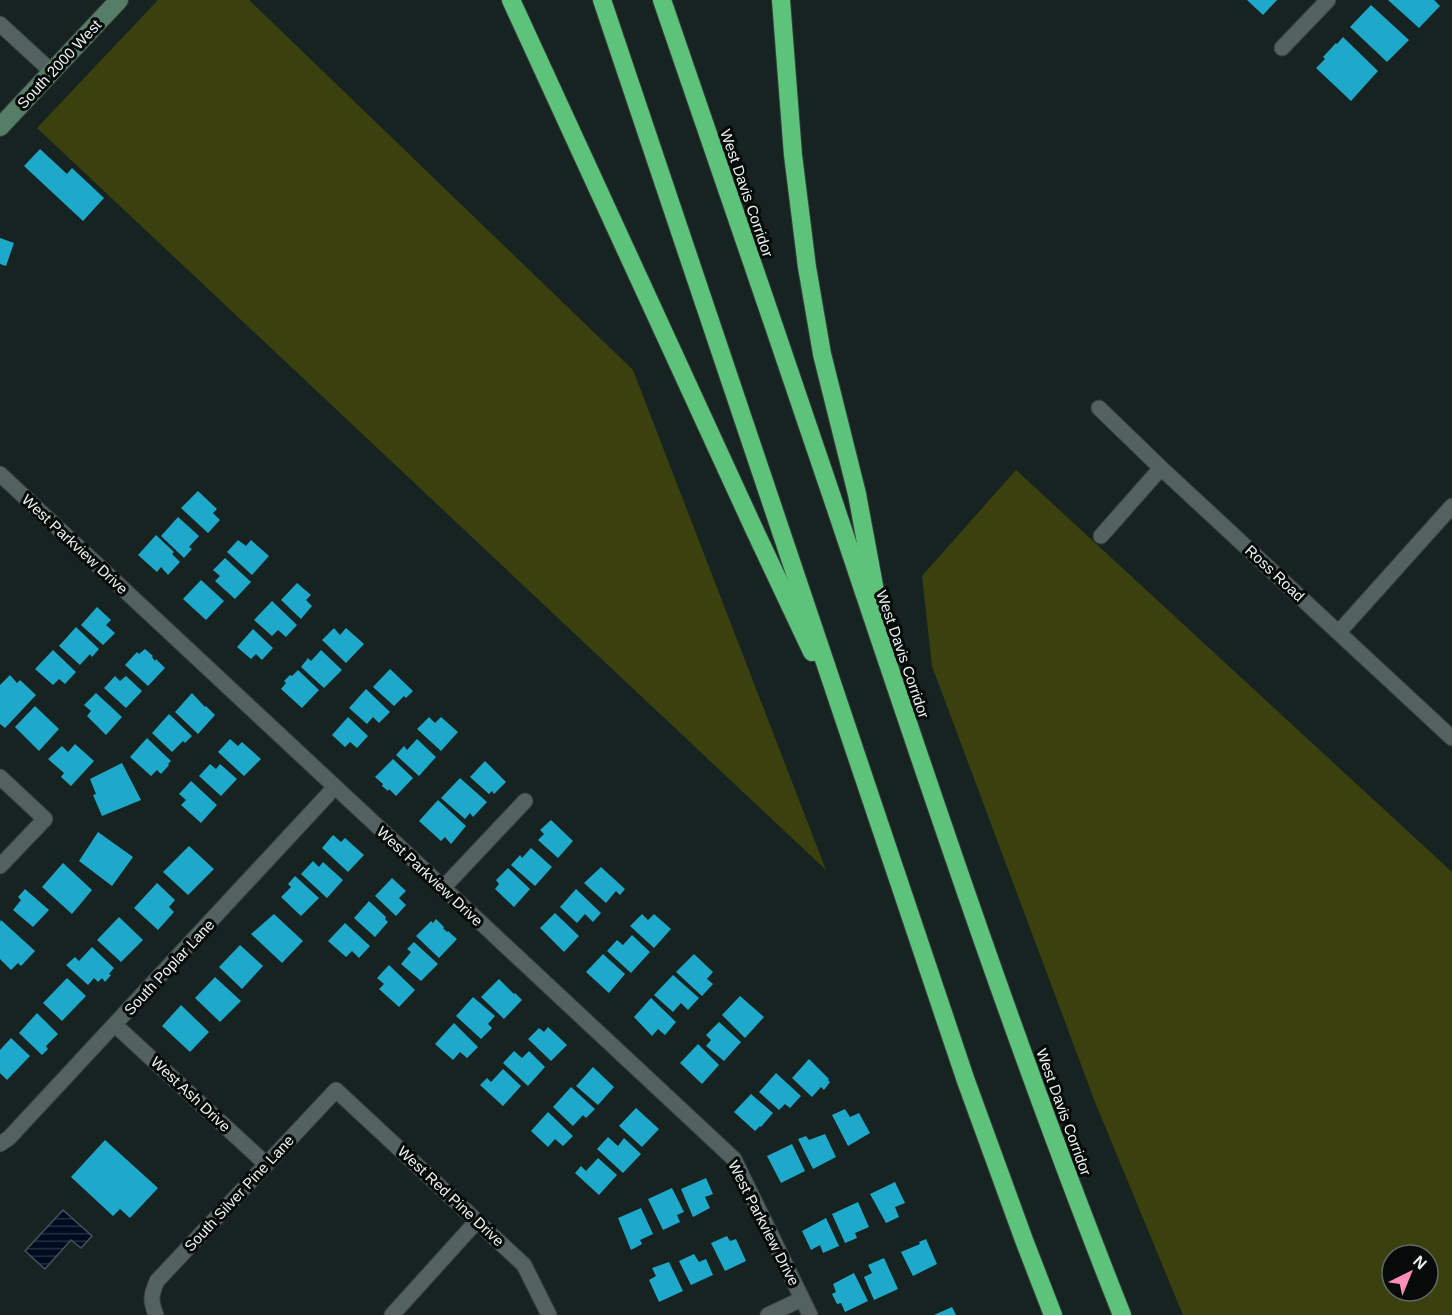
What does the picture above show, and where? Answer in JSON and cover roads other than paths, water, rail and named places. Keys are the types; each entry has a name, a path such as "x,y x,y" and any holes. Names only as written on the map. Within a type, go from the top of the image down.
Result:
{"highway":[{"path":"512,0 755,531 846,722"},
{"path":"602,0 966,1081 1053,1315"},
{"name":"West Davis Corridor","path":"662,0 1004,1002 1122,1315"},
{"path":"781,0 793,155 807,267 822,354 861,515 887,662"}],"street":[{"name":"South 2000 West","path":"0,128 119,0"},
{"path":"1282,48 1328,0"},
{"path":"0,24 51,71"},
{"name":"Ross Road","path":"1099,408 1452,738"},
{"path":"1101,536 1161,468"},
{"name":"West Parkview Drive","path":"0,474 734,1159 810,1315"},
{"path":"1339,632 1452,506"},
{"path":"0,777 45,819 0,866"},
{"name":"South Poplar Lane","path":"0,1144 9,1138 335,787"},
{"path":"443,888 525,801"},
{"name":"West Ash Drive","path":"115,1025 266,1164"},
{"name":"South Silver Pine Lane","path":"154,1309 152,1292 158,1281 336,1090"},
{"name":"West Red Pine Drive","path":"336,1090 524,1265 549,1315"},
{"path":"392,1315 477,1221"},
{"path":"768,1315 802,1299"}],"water":[{"path":"63,1210 92,1236 81,1248 71,1240 45,1269 25,1251"}]}
